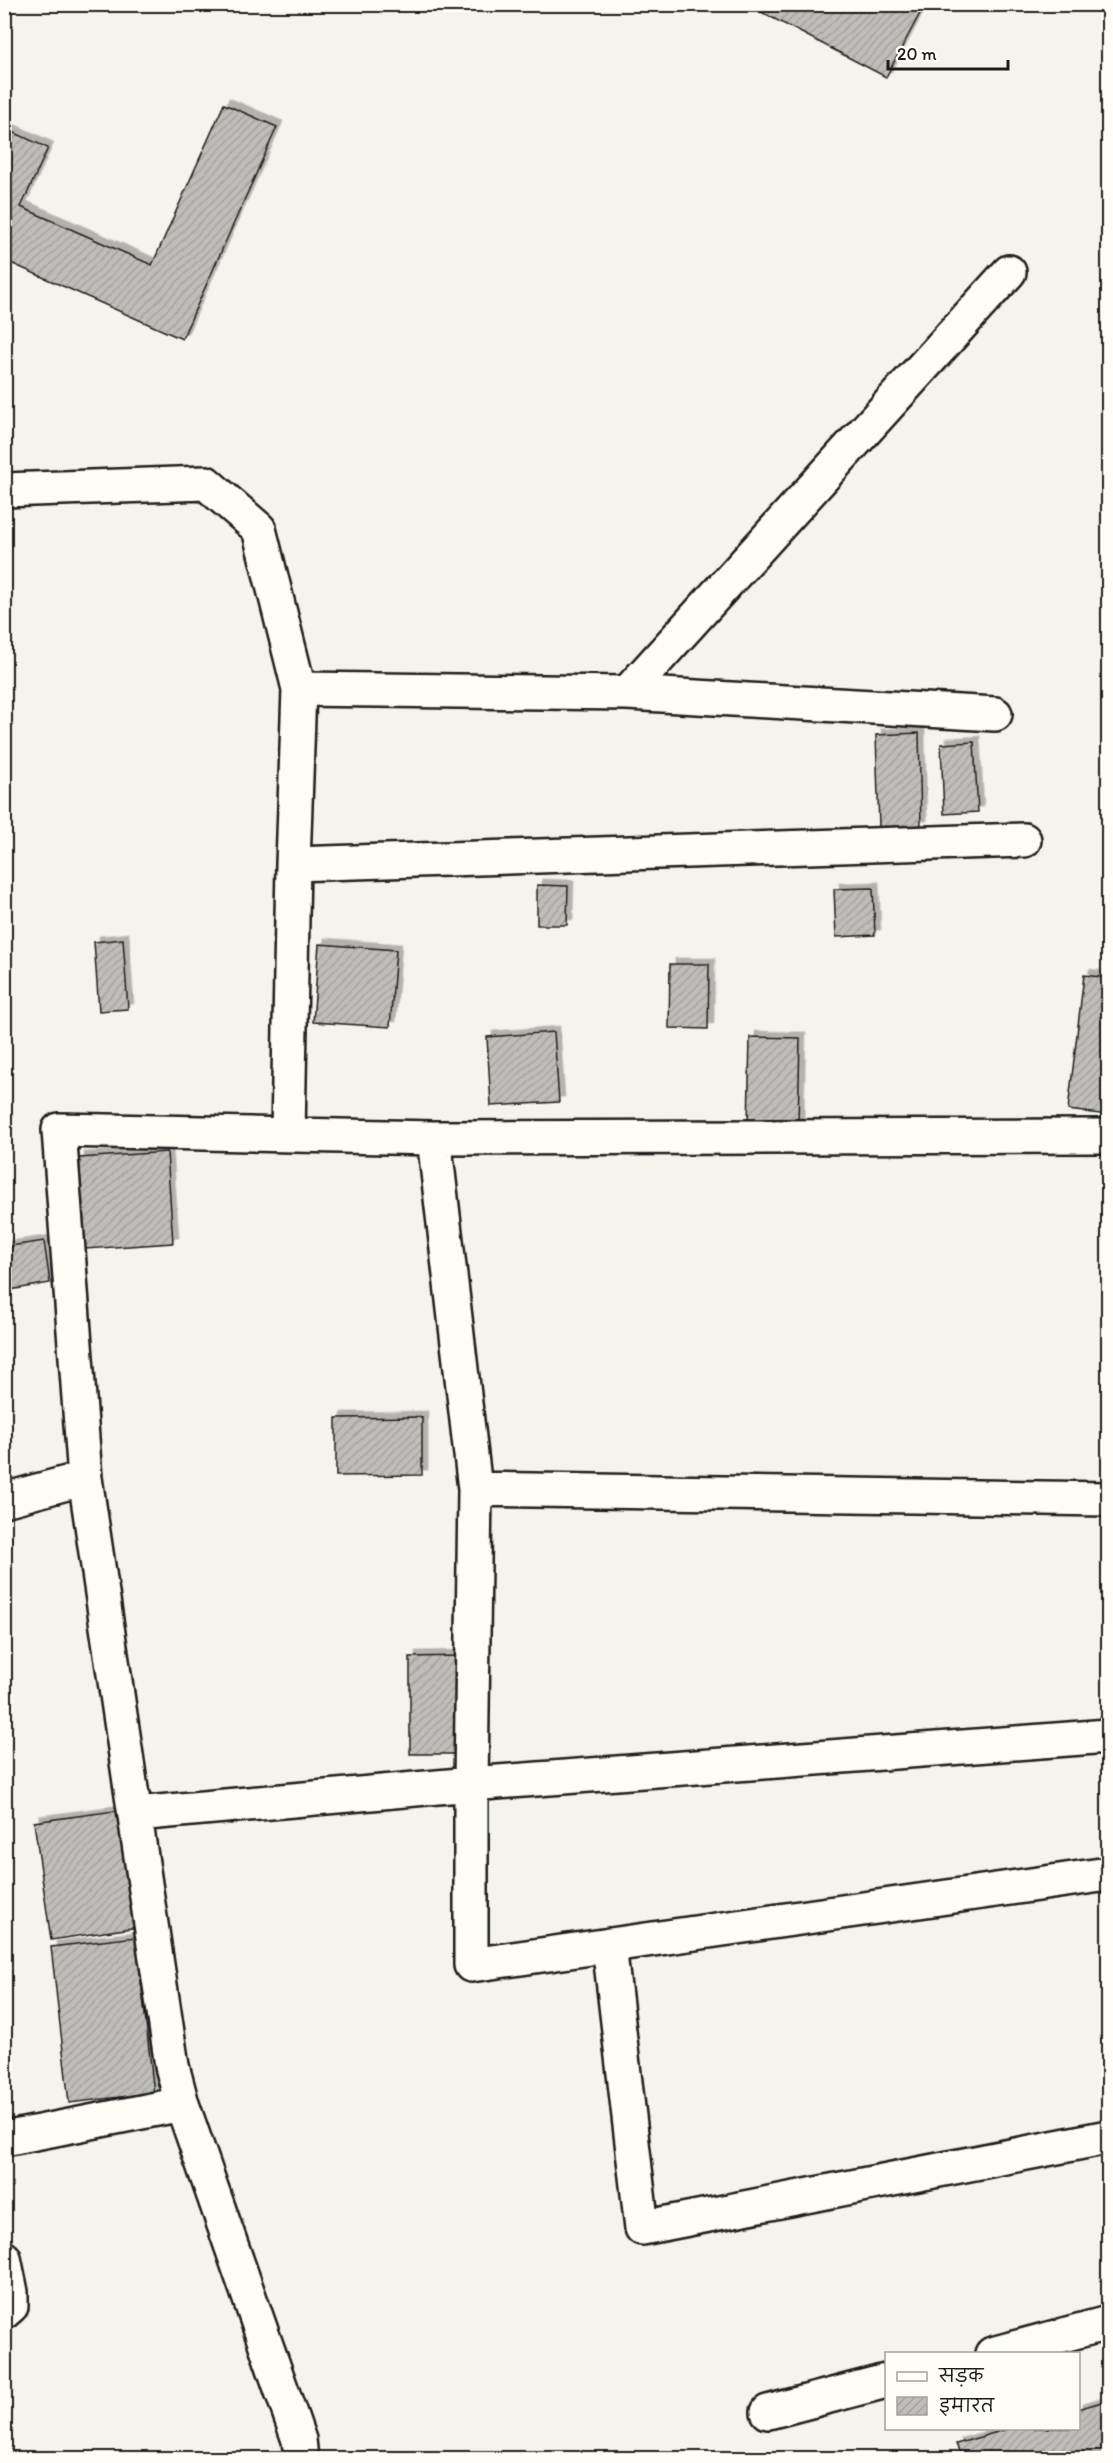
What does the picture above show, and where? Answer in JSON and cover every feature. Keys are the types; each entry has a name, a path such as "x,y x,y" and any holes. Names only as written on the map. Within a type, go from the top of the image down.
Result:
{"street":[{"path":"627,693 1009,272"},
{"path":"4,490 206,483 259,529 299,689 288,1135"},
{"path":"299,689 627,693 995,714"},
{"path":"293,864 1024,840"},
{"path":"301,2458 299,2440 182,2104 172,2066 85,1478 59,1130 434,1138 1108,1136"},
{"path":"434,1138 475,1489 471,1965 1108,1874"},
{"path":"4,1500 85,1478"},
{"path":"475,1489 1108,1498"},
{"path":"136,1814 471,1784 1108,1736"},
{"path":"609,1945 642,2228 1108,2137"},
{"path":"4,2139 182,2104"},
{"path":"4,2258 11,2299 11,2306 4,2312"},
{"path":"999,2352 1108,2323"},
{"path":"768,2412 885,2381"}],"building":[{"path":"746,4 925,4 886,77"},
{"path":"224,104 277,127 182,339 4,260 4,128 48,148 21,207 152,265"},
{"path":"919,733 921,826 879,827 876,735"},
{"path":"974,742 978,812 944,814 941,744"},
{"path":"537,885 568,886 567,925 537,925"},
{"path":"873,888 875,935 836,937 834,889"},
{"path":"123,939 128,1009 99,1011 94,942"},
{"path":"319,944 396,950 390,1027 313,1022"},
{"path":"670,964 709,964 708,1029 669,1028"},
{"path":"1084,975 1108,978 1108,1115 1068,1110"},
{"path":"554,1032 559,1102 491,1106 487,1037"},
{"path":"750,1037 800,1038 798,1125 748,1125"},
{"path":"167,1152 173,1243 85,1249 79,1158"},
{"path":"44,1241 50,1283 4,1291 4,1247"},
{"path":"422,1417 422,1475 336,1476 336,1418"},
{"path":"460,1656 461,1754 410,1754 410,1657"},
{"path":"129,1809 145,1926 51,1940 34,1822"},
{"path":"136,1937 154,2093 69,2103 51,1947"},
{"path":"1105,2401 1108,2408 1108,2458 1085,2458 1083,2455 1071,2458 962,2458 956,2444 1004,2430 1080,2430 1080,2408"}]}
